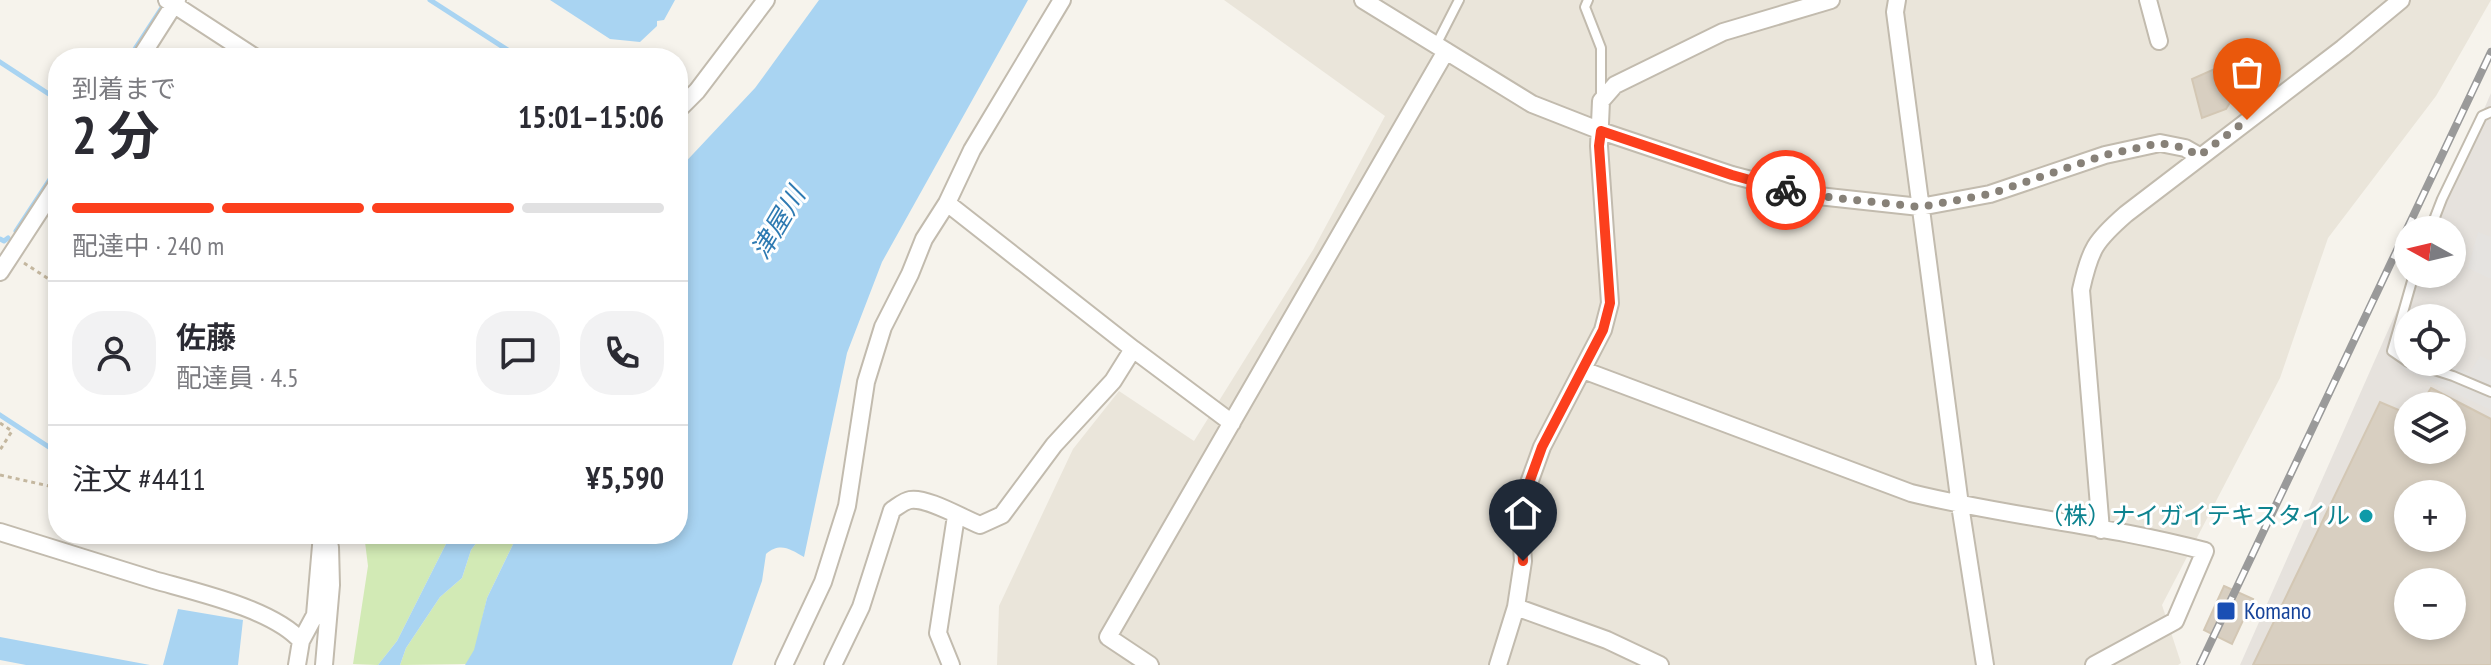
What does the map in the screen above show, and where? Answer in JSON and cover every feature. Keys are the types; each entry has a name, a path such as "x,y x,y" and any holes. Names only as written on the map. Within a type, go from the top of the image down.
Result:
{"street":[{"path":"688,100 766,0"},
{"path":"784,665 823,582 847,506 866,382 883,327 924,239 947,203 972,150 1062,0"},
{"path":"1363,0 1532,104 1732,175 1794,191 1920,207 1990,194 2105,155 2160,143 2185,148 2199,156"},
{"path":"1498,665 1516,607 1523,561 1520,517 1529,483 1542,447 1603,330 1610,303 1599,146 1601,101 1615,85 1723,32 1831,0"},
{"path":"1897,0 1895,12 1920,207 1985,665"},
{"path":"2148,0 2159,41"},
{"path":"2101,530 2081,290 2088,257 2102,235 2401,0"},
{"path":"146,48 173,2 241,48"},
{"path":"1150,665 1108,637 1232,423 1441,48"},
{"path":"0,272 48,198"},
{"path":"947,203 1232,423"},
{"path":"833,665 861,607 892,510 909,500 929,502 980,525 1002,515 1054,445 1113,381 1133,349"},
{"path":"1583,370 1911,493 1960,505 2167,541 2205,551 2175,621 2094,665"},
{"path":"951,665 938,633 956,516"},
{"path":"0,532 224,601 274,620 291,630 301,641"},
{"path":"298,664 301,641 315,615 324,544"},
{"path":"324,665 331,585 326,544"},
{"path":"1516,607 1607,640 1660,665"}],"lane":[{"path":"1441,48 1459,0"},
{"path":"1588,0 1585,7 1601,48 1601,101"},
{"path":"2435,216 2482,116 2491,112"},
{"path":"2453,376 2491,392"}],"path":[{"path":"10,256 48,279"},
{"path":"0,423 12,431 0,450"},
{"path":"0,475 48,486"}],"shaded area":[{"path":"1224,0 2491,0 2436,96 2328,238 2280,378 2162,605 2181,663 2178,665 997,665 999,606 1073,449 1119,391 1194,441 1313,250 1385,116"},
{"name":"（株）ナイガイテキスタイル","path":"2491,93 2491,665 2240,665 2394,317 2394,376 2466,376 2466,304 2400,304 2407,288 2466,288 2466,216 2438,216"},
{"path":"2478,232 2491,237 2491,279 2468,268"},
{"path":"2480,356 2491,361 2491,410 2466,398 2466,392 2452,392 2418,376 2466,376 2466,372 2470,373"}],"green space":[{"path":"365,544 446,544 397,641 378,665 353,664 368,566"},
{"path":"476,544 513,544 487,598 475,650 467,664 400,665 406,648 440,597 462,578"}],"water":[{"path":"550,0 675,0 664,20 657,21 657,26 640,42 610,39"},
{"name":"津屋川","path":"819,0 1028,0 882,262 847,353 804,557 790,549 780,548 766,554 762,581 732,665 465,665 474,650 487,598 513,544 688,544 688,159 755,88"},
{"path":"446,544 476,544 462,578 440,597 406,648 400,665 378,665 397,641"},
{"path":"178,609 243,620 238,665 163,665"},
{"path":"0,637 150,665 26,665 0,660"}],"building":[{"path":"2237,59 2243,79 2234,96 2226,109 2202,118 2192,79"},
{"name":"（株）ナイガイテキスタイル","path":"2380,402 2394,408 2394,464 2466,464 2466,406 2491,419 2491,665 2253,665"},
{"path":"2224,586 2253,599 2232,644 2204,630"}],"waterway":[{"path":"430,0 504,48"},
{"path":"136,48 163,6"},
{"path":"0,62 48,93"},
{"path":"16,231 48,182"},
{"path":"0,239 4,241 8,238"},
{"path":"0,415 48,446"}],"railway":[{"path":"2200,665 2491,52"}],"way so far":[{"path":"1786,190 1920,207 1990,194 2105,155 2160,143 2185,148 2199,156 2247,120"}],"place":[{"name":"（株）ナイガイテキスタイル","path":"2366,516"},
{"name":"Komano","path":"2226,611"}],"route":[{"path":"1523,561 1524,539 1520,517 1529,483 1542,447 1603,330 1610,303 1599,146 1601,131 1786,190"}]}
